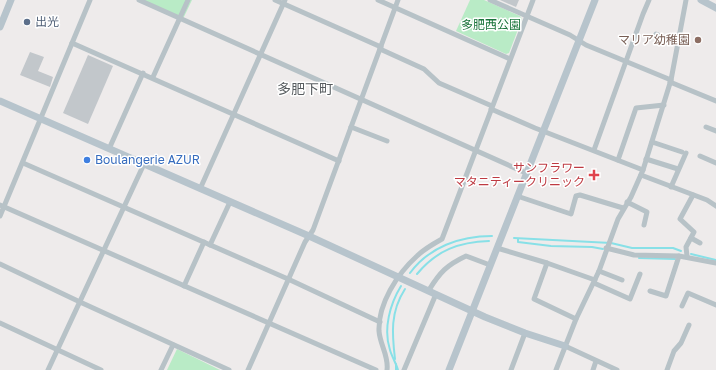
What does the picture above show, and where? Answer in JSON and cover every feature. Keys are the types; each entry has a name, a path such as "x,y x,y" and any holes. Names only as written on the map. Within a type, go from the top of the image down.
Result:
{"street":[{"path":"0,25 11,0"},
{"path":"0,216 2,206 23,162 90,0"},
{"path":"138,0 526,173"},
{"path":"153,77 188,0"},
{"path":"275,0 284,2 424,69 440,83 542,131 618,160 671,186 707,200 716,206"},
{"path":"378,0 510,59"},
{"path":"248,370 305,242 313,230 398,0"},
{"path":"490,0 570,35 586,45 716,101"},
{"path":"387,370 388,362 380,340 380,322 386,299 399,277 417,256 442,239 533,0"},
{"path":"449,370 594,0"},
{"path":"594,150 649,0"},
{"path":"556,370 576,319 595,281 608,245 624,208 642,172 671,81 686,0"},
{"path":"701,0 716,8"},
{"path":"200,189 284,2"},
{"path":"656,34 677,43"},
{"path":"72,43 153,77 339,161"},
{"path":"109,149 143,73"},
{"path":"0,101 309,236 472,311 525,333 565,346 617,370"},
{"path":"618,160 636,108 664,105"},
{"path":"706,126 716,131"},
{"path":"351,127 387,141"},
{"path":"652,142 684,152 671,186"},
{"path":"700,156 716,163"},
{"path":"646,158 678,169"},
{"path":"23,162 210,244 380,322"},
{"path":"48,370 144,164"},
{"path":"517,196 571,214 576,196 580,195 624,208"},
{"path":"686,256 686,247 694,232 680,219 694,195"},
{"path":"210,244 230,202"},
{"path":"627,202 647,212 644,225"},
{"path":"2,206 376,370"},
{"path":"690,238 700,243"},
{"path":"184,286 204,242"},
{"path":"608,245 634,255 686,256 716,263"},
{"path":"497,248 547,263 595,281 630,299 640,274"},
{"path":"429,290 445,269 452,263 466,256 490,265"},
{"path":"650,291 666,296 679,256"},
{"path":"547,263 534,299 576,319"},
{"path":"0,264 229,370"},
{"path":"599,271 622,280"},
{"path":"682,306 688,293 716,305"},
{"path":"404,370 436,294"},
{"path":"0,323 101,370"},
{"path":"667,370 674,351 681,343 689,325"},
{"path":"511,370 525,333"},
{"path":"161,370 173,345"},
{"path":"593,370 596,361"}],"green space":[{"path":"138,0 192,0 182,21"},
{"name":"多肥西公園","path":"470,0 484,0 520,16 522,19 509,53 506,54 456,31"},
{"path":"177,349 220,370 167,370"}],"building":[{"path":"500,0 519,0 516,7"},
{"path":"30,52 44,57 38,71 53,77 50,87 20,75"},
{"path":"88,55 113,66 88,124 63,113"}],"waterway":[{"path":"410,273 426,256 446,245 468,238 492,236"},
{"path":"514,238 611,243 632,248 673,248 681,251"},
{"path":"518,239 518,242 551,246 592,247 603,249"},
{"path":"417,274 432,259 449,249 468,243 489,241"},
{"path":"691,254 716,260"},
{"path":"639,258 675,259"},
{"path":"398,370 391,353 387,334 391,309 401,286"},
{"path":"395,359 393,341 394,315 405,289"},
{"path":"396,364 396,370"}],"place":[{"name":"出光","path":"27,22"},
{"name":"マリア幼稚園","path":"698,40"},
{"name":"Boulangerie AZUR","path":"87,160"},
{"name":"サンフラワー マタニティークリニック","path":"594,175"}],"district":[{"name":"多肥下町","path":"305,89"}]}
